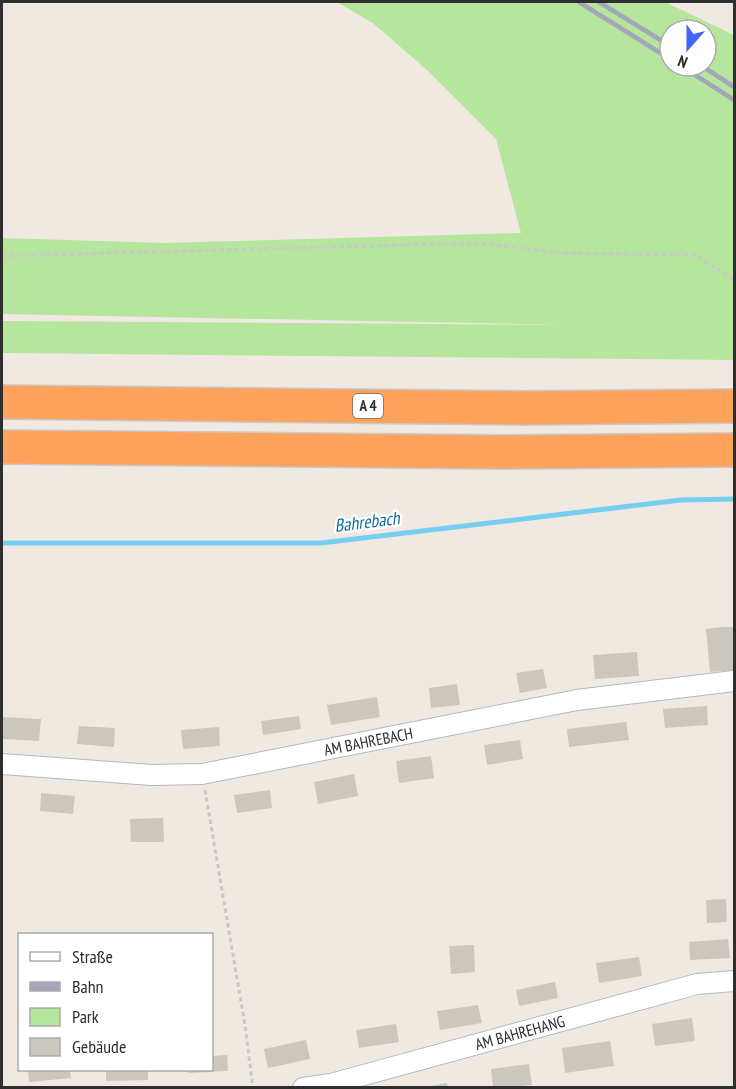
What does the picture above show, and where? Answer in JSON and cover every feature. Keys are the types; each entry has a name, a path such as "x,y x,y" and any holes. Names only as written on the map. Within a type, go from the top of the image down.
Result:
{"highway":[{"name":"A 4","path":"2,402 520,408 735,406"},
{"path":"2,447 501,452 735,450"}],"street":[{"name":"AM BAHREBACH","path":"2,764 152,775 202,774 577,700 735,681"},
{"name":"AM BAHREHANG","path":"303,1088 331,1084 697,984 735,981"}],"path":[{"path":"2,256 476,243 563,253 695,255 735,280"},
{"path":"202,774 245,1024 253,1088"}],"green space":[{"path":"337,2 665,2 698,18 658,18 658,78 718,78 718,27 734,35 734,360 2,353 2,321 572,325 2,314 2,238 164,243 521,233 496,139 427,70 374,24"}],"building":[{"path":"734,627 734,670 710,672 706,629"},
{"path":"637,652 639,676 595,679 593,655"},
{"path":"543,669 547,688 520,693 516,673"},
{"path":"457,684 460,705 431,708 429,688"},
{"path":"377,697 380,717 331,725 327,705"},
{"path":"707,706 708,725 665,728 663,709"},
{"path":"299,716 301,729 263,735 261,721"},
{"path":"2,717 41,719 39,741 2,739"},
{"path":"626,722 629,740 569,747 567,729"},
{"path":"79,726 115,728 114,747 77,744"},
{"path":"219,727 220,746 183,749 181,730"},
{"path":"520,740 523,759 487,765 484,745"},
{"path":"431,756 434,778 399,783 396,761"},
{"path":"354,774 358,796 318,804 314,782"},
{"path":"270,790 272,808 237,813 234,795"},
{"path":"41,793 75,796 73,814 40,811"},
{"path":"163,818 164,842 131,842 130,819"},
{"path":"726,899 727,922 707,923 706,900"},
{"path":"728,939 730,958 690,960 689,942"},
{"path":"474,945 475,972 451,974 449,946"},
{"path":"639,957 642,976 599,983 596,963"},
{"path":"555,982 558,998 519,1006 516,990"},
{"path":"478,1005 482,1023 440,1030 437,1011"},
{"path":"692,1018 695,1041 655,1046 652,1024"},
{"path":"396,1024 399,1042 359,1048 356,1030"},
{"path":"306,1040 310,1059 268,1068 264,1049"},
{"path":"610,1041 614,1066 565,1073 562,1048"},
{"path":"227,1055 228,1071 189,1073 188,1071 213,1071 213,1056"},
{"path":"529,1064 532,1085 493,1088 491,1069"},
{"path":"28,1071 70,1071 71,1078 29,1082"},
{"path":"106,1071 148,1071 148,1080 106,1081"},
{"path":"447,1083 448,1088 430,1088 430,1086"}],"waterway":[{"name":"Bahrebach","path":"2,543 321,543 681,500 734,499"}],"railway":[{"path":"579,2 658,51"},
{"path":"599,2 658,39"},
{"path":"718,76 734,87"},
{"path":"700,78 734,100"}]}
